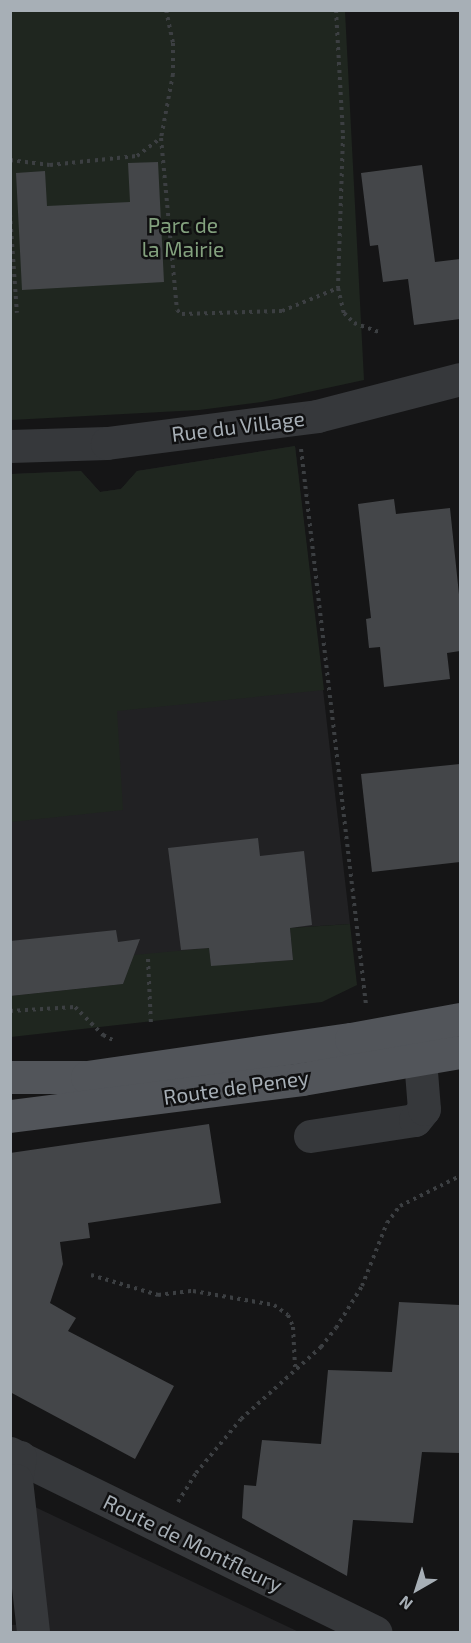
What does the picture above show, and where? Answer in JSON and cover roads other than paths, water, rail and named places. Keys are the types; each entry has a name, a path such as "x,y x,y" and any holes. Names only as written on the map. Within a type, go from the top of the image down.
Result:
{"main road":[{"name":"Route de Peney","path":"10,1077 87,1077 351,1039 460,1019"},
{"name":"Route de Peney","path":"10,1116 302,1079 460,1052"}],"street":[{"name":"Rue du Village","path":"10,446 107,443 308,417 460,379"},
{"path":"310,1136 415,1120 424,1109 420,1059"},
{"path":"15,1455 33,1632"},
{"name":"Route de Montfleury","path":"15,1455 375,1632"}],"park label":[{"name":"Parc de la Mairie","path":"183,237"}]}
